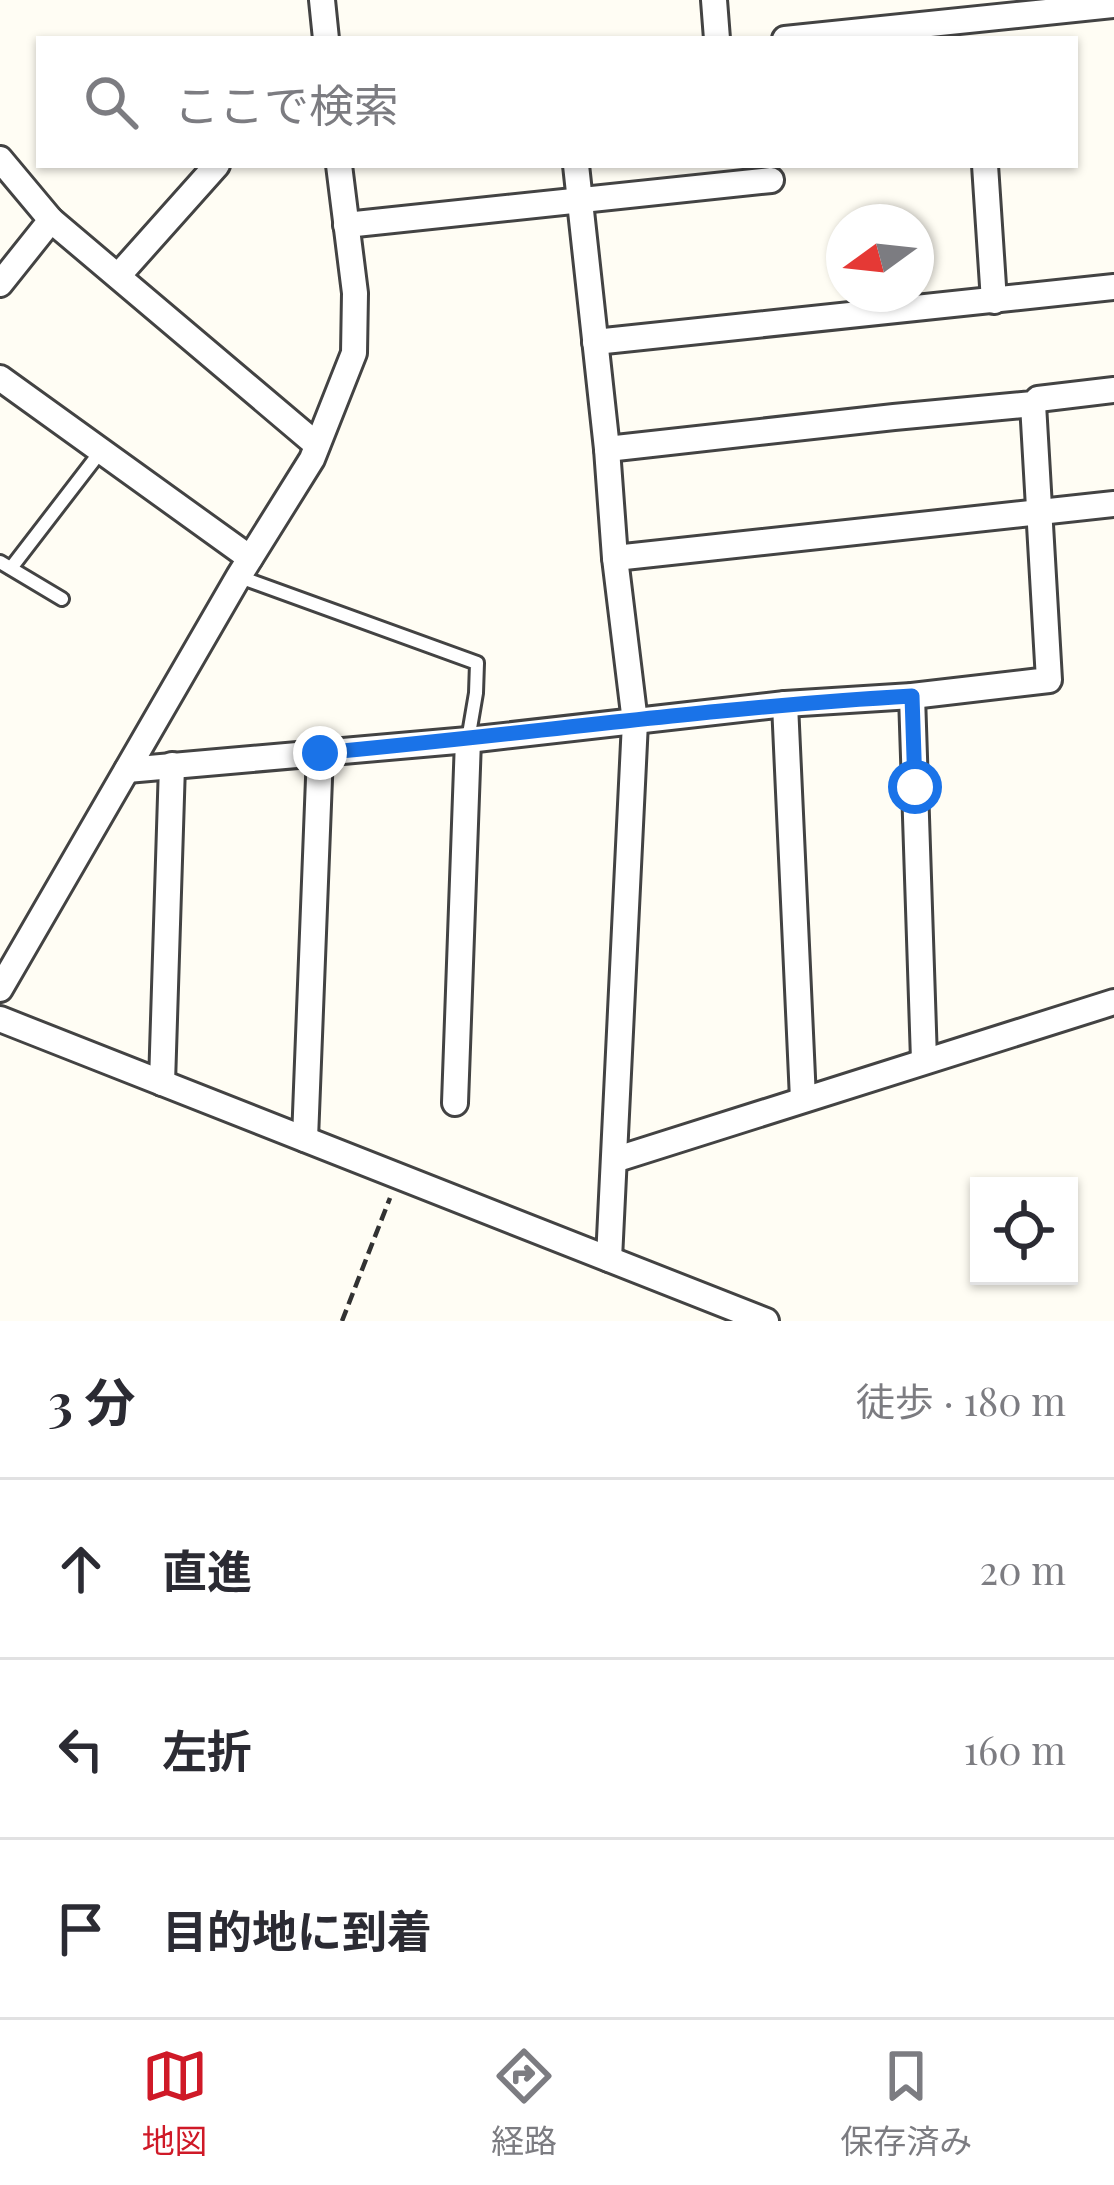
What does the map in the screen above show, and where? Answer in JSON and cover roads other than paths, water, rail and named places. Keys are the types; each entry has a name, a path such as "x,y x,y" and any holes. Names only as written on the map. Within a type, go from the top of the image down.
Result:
{"street":[{"path":"322,0 326,36"},
{"path":"714,0 718,36"},
{"path":"842,36 976,29 1114,5"},
{"path":"0,159 51,220 317,445"},
{"path":"118,277 214,168"},
{"path":"0,989 244,567 312,459 354,353 355,293 339,168"},
{"path":"576,168 635,722 610,1259"},
{"path":"985,168 994,301"},
{"path":"346,225 771,180"},
{"path":"0,284 51,220"},
{"path":"596,342 1114,287"},
{"path":"0,378 244,567"},
{"path":"607,449 1033,404 1038,399 1114,390"},
{"path":"127,770 1049,680 1033,404"},
{"path":"615,558 1114,504"},
{"path":"912,696 925,1060"},
{"path":"784,704 802,1100"},
{"path":"454,1103 468,740"},
{"path":"305,1139 320,753"},
{"path":"162,1083 172,765"},
{"path":"614,1160 1114,1002"},
{"path":"0,1019 766,1321"}],"lane":[{"path":"62,598 5,565 100,451"},
{"path":"244,567 477,663 468,740"}]}
